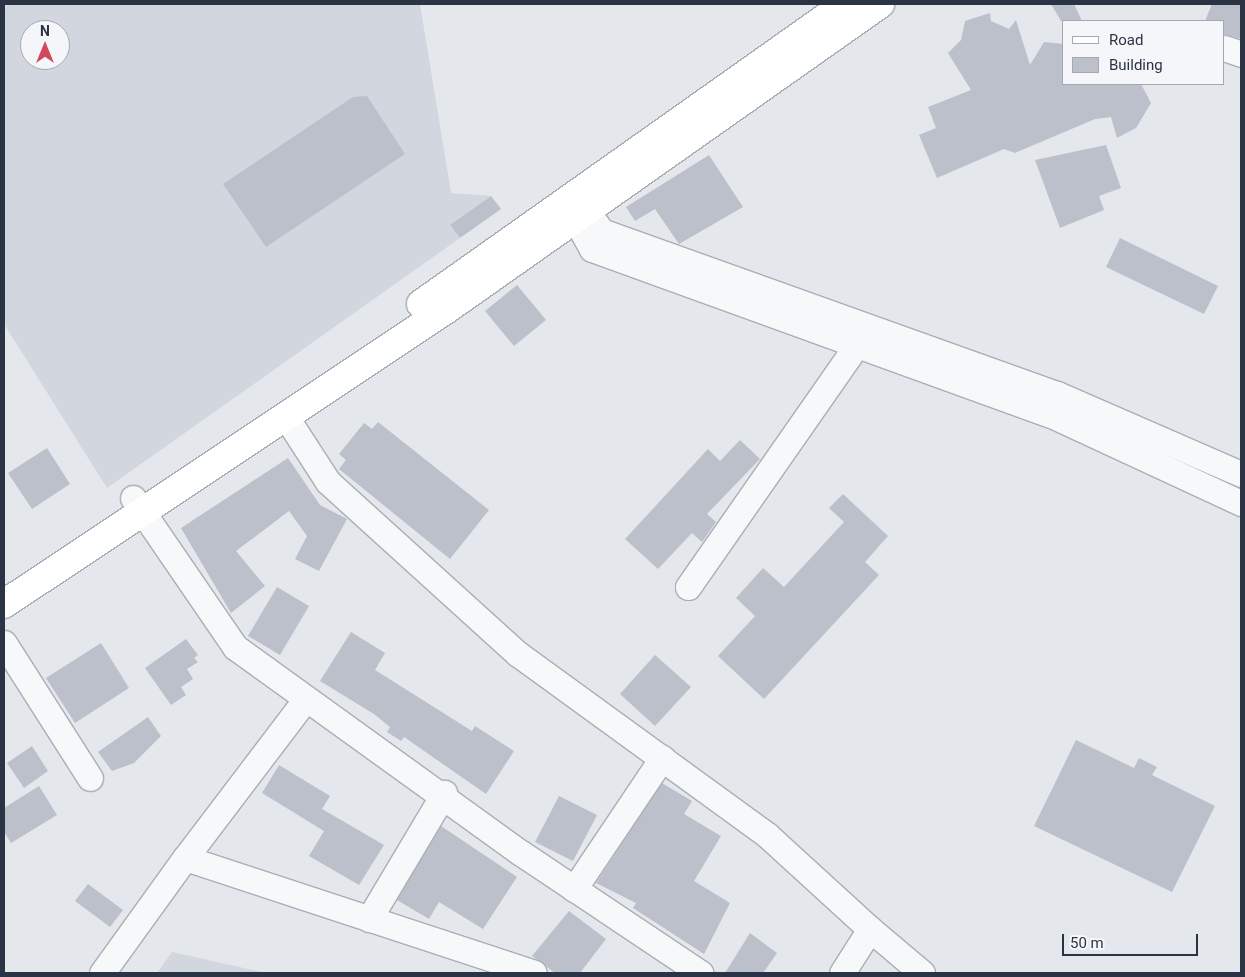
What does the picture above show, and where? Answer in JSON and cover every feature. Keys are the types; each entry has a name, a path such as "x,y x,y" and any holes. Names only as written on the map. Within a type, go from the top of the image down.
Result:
{"main road":[{"path":"4,582 286,417 575,205 844,4"},
{"path":"4,604 137,504 410,311 880,4"}],"street":[{"path":"1225,48 1241,54"},
{"path":"575,205 601,231 695,278 859,334 1057,394 1241,474"},
{"path":"859,334 1049,414 1241,503"},
{"path":"688,587 859,334"},
{"path":"286,417 328,482 518,654 767,835 870,929 922,973"},
{"path":"137,504 236,647 305,700 444,793 574,889 700,973"},
{"path":"4,643 90,778"},
{"path":"102,973 184,858 305,700"},
{"path":"574,889 662,758"},
{"path":"369,919 444,793"},
{"path":"184,858 534,973"},
{"path":"842,973 870,929"}],"shaded area":[{"path":"4,4 420,4 451,193 491,196 450,225 460,238 107,488 4,324"},
{"path":"172,952 266,973 157,973"}],"building":[{"path":"1051,4 1074,4 1082,20 1061,21"},
{"path":"1212,4 1241,4 1241,39 1225,34 1225,20 1205,20"},
{"path":"990,13 991,21 1009,29 1016,20 1030,65 1044,42 1062,44 1062,85 1142,85 1151,103 1136,128 1117,138 1111,117 1095,119 1015,153 1004,149 937,178 919,135 936,128 928,107 971,90 948,53 961,40 965,21"},
{"path":"367,96 405,154 266,247 223,184 353,97"},
{"path":"1106,145 1121,188 1099,196 1104,210 1060,228 1035,160"},
{"path":"709,155 743,207 679,244 655,209 635,221 626,207"},
{"path":"491,196 501,209 460,238 450,225"},
{"path":"1120,238 1218,286 1204,314 1106,267"},
{"path":"517,285 546,320 514,346 485,311"},
{"path":"378,422 489,510 450,559 339,469 346,460 339,454 364,423 372,429"},
{"path":"740,440 760,459 707,514 716,522 702,542 692,533 658,569 625,539 708,449 720,461"},
{"path":"47,448 70,484 32,509 8,473"},
{"path":"288,458 320,505 347,519 319,571 295,559 307,536 289,511 236,551 265,586 231,613 181,528"},
{"path":"843,494 888,536 865,562 879,575 764,699 718,656 755,616 736,598 763,568 784,587 844,522 829,508"},
{"path":"277,587 309,606 280,655 248,636"},
{"path":"351,632 385,653 375,670 472,731 475,726 514,751 486,794 404,737 401,741 387,732 390,727 374,714 320,681"},
{"path":"186,639 198,655 194,658 198,662 187,669 193,679 181,687 186,695 171,705 145,668"},
{"path":"101,643 129,688 75,723 46,678"},
{"path":"655,655 691,687 655,726 620,694"},
{"path":"148,717 161,736 134,763 112,771 98,752"},
{"path":"1076,740 1134,768 1139,758 1157,767 1152,775 1215,806 1172,892 1034,826"},
{"path":"32,746 48,771 24,788 7,763"},
{"path":"279,765 330,796 322,809 384,845 359,885 309,856 324,831 262,793"},
{"path":"662,783 692,801 684,814 721,836 694,881 730,903 704,954 633,908 636,903 596,883"},
{"path":"39,786 57,815 11,843 4,832 4,808"},
{"path":"559,796 597,815 573,861 535,842"},
{"path":"441,826 517,877 483,929 439,902 429,919 397,900"},
{"path":"88,884 123,910 110,927 75,901"},
{"path":"569,911 606,939 580,973 555,973 532,956"},
{"path":"750,933 777,953 763,973 725,973"}]}
